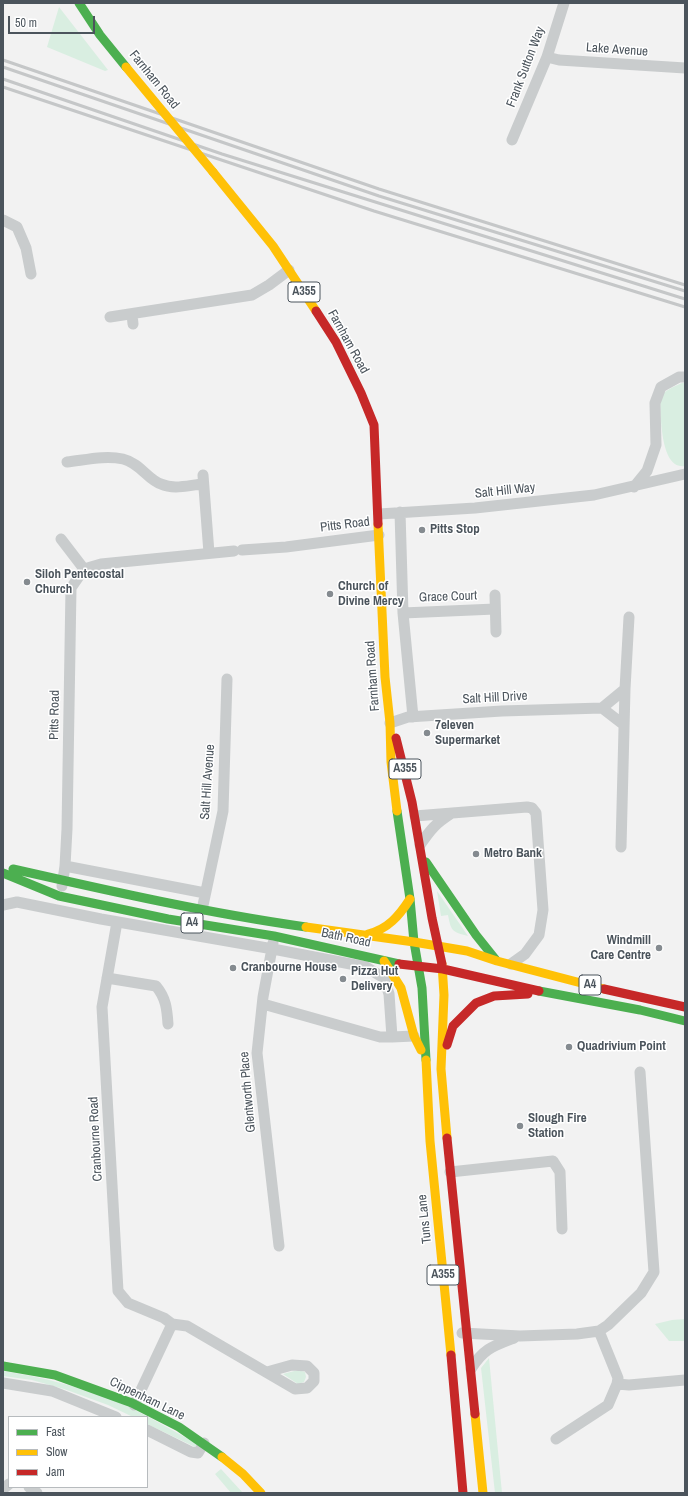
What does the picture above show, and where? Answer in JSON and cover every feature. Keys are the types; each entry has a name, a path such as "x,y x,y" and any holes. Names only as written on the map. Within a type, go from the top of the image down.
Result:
{"main road":[{"name":"Farnham Road","path":"79,3 100,35 273,246 336,342 361,393 374,425 385,677 390,723 391,762 400,837 410,899 414,942"},
{"name":"Farnham Road","path":"390,723 403,761 415,816 438,946"},
{"path":"423,858 476,935 497,960"},
{"name":"Bath Road","path":"3,867 126,895 202,910 277,923 467,951 511,964 640,997 684,1006"},
{"name":"Bath Road","path":"3,873 59,896 168,919 274,936 384,960 419,966 443,968 553,994 640,1010 682,1020"},
{"path":"349,933 365,934 384,929 400,915 410,899"},
{"name":"Tuns Lane","path":"414,942 419,966 426,1058 430,1141 463,1493"},
{"name":"A355","path":"438,946 443,968 444,999 441,1066 450,1172 483,1493"},
{"path":"384,960 401,988 414,1036 426,1058"},
{"path":"441,1066 453,1026 476,1003 494,996 516,994 553,994"},
{"path":"640,997 640,1010"},
{"path":"682,1020 684,1006"},
{"name":"Cippenham Lane","path":"3,1366 52,1374 106,1392 134,1405 178,1427 204,1443 246,1476 261,1493"}],"street":[{"name":"Frank Sutton Way","path":"512,140 548,57 564,3"},
{"name":"Lake Avenue","path":"548,57 559,60 685,68"},
{"path":"3,220 17,227 26,248 31,274"},
{"path":"110,317 133,319 252,295 269,285 289,270"},
{"path":"634,487 647,471 656,445 655,404 661,387 679,377 685,377"},
{"path":"67,462 104,457 123,459 137,465 159,484 173,487 203,479 208,553"},
{"name":"Salt Hill Way","path":"379,514 475,508 594,495 685,474"},
{"path":"400,512 402,613 413,717"},
{"name":"Pitts Road","path":"59,896 65,866 71,588 84,569 101,564 286,547 379,535"},
{"path":"61,539 84,569"},
{"name":"Grace Court","path":"495,595 496,632"},
{"name":"Grace Court","path":"402,613 495,610"},
{"path":"621,847 625,689 629,617"},
{"name":"Salt Hill Avenue","path":"202,910 223,811 227,679"},
{"path":"624,725 602,708 625,689"},
{"name":"Salt Hill Drive","path":"390,723 413,717 502,711 602,708"},
{"path":"415,816 527,807 532,808 536,814 544,910 539,935 525,954 511,964"},
{"path":"420,845 437,823 454,812"},
{"path":"65,866 205,893"},
{"name":"Bath Road","path":"3,905 17,902 100,919 366,967 384,978 389,994 392,1037"},
{"name":"Cranbourne Road","path":"117,922 102,1007 118,1291 128,1303 164,1318 172,1324 187,1326 267,1372"},
{"name":"Glentworth Place","path":"274,936 273,949 263,997 257,1053 279,1246"},
{"path":"107,978 156,986 163,994 166,1004 168,1024"},
{"path":"263,1004 380,1037 414,1036"},
{"path":"449,1334 467,1333 520,1336 577,1334 599,1331 608,1325 641,1293 654,1272 640,1072"},
{"path":"450,1172 553,1161 560,1172 562,1229"},
{"path":"134,1405 172,1324"},
{"path":"556,1439 608,1405 617,1384 618,1378 599,1331"},
{"path":"471,1369 478,1358 493,1345 520,1336"},
{"path":"617,1384 629,1385 685,1380"},
{"path":"3,1383 52,1391 114,1416"},
{"path":"148,1430 192,1452 198,1452 204,1443"}],"green space":[{"path":"59,7 108,70 105,71 47,47"},
{"path":"685,383 685,466 677,465 666,451 662,428 660,399 666,391"},
{"path":"437,891 468,936 455,932 451,928 448,915 441,916"},
{"path":"685,1319 685,1341 669,1341 655,1324 672,1320"},
{"path":"489,1358 502,1493 495,1493 481,1368"},
{"path":"298,1370 305,1372 306,1377 304,1382 298,1384 283,1374"},
{"path":"3,1371 59,1382 113,1400 147,1416 131,1416 108,1405 64,1389 32,1380 3,1376"},
{"path":"148,1417 197,1444 195,1447 148,1424"},
{"path":"221,1469 243,1493 231,1493 215,1474"}],"railway":[{"path":"3,60 379,189 685,285"},
{"path":"3,67 379,196 685,291"},
{"path":"3,79 222,154 685,299"},
{"path":"3,87 374,211 685,307"}],"traffic: fast":[{"path":"79,3 100,35 126,67"},
{"path":"397,811 410,899 414,942 422,988 426,1060"},
{"path":"426,862 476,935 496,960"},
{"path":"13,869 195,908 306,927"},
{"path":"3,873 59,896 168,919 274,936 399,964"},
{"path":"539,991 640,1010 685,1021"},
{"path":"3,1366 55,1375 132,1403 179,1427 222,1457"}],"traffic: slow":[{"path":"126,67 213,172"},
{"path":"213,172 273,246 316,311"},
{"path":"378,524 385,677 390,723 391,762 397,811"},
{"path":"368,934 381,929 392,921 402,911 410,899"},
{"path":"306,927 467,951 497,961 604,989"},
{"path":"384,961 401,988 414,1036 421,1050"},
{"path":"442,964 444,995 441,1069 447,1138"},
{"path":"426,1060 430,1141 451,1355"},
{"path":"475,1414 483,1493"},
{"path":"222,1457 243,1474 261,1493"}],"traffic: jam":[{"path":"316,311 336,342 361,393 374,425 378,524"},
{"path":"396,738 412,802 432,918 442,964"},
{"path":"399,964 443,969 539,991"},
{"path":"604,989 685,1007"},
{"path":"447,1045 453,1026 476,1003 494,996 528,994"},
{"path":"447,1138 475,1414"},
{"path":"451,1355 463,1493"}],"place":[{"name":"Pitts Stop","path":"422,530"},
{"name":"Siloh Pentecostal Church","path":"27,582"},
{"name":"Church of Divine Mercy","path":"330,594"},
{"name":"7eleven Supermarket","path":"427,733"},
{"name":"Metro Bank","path":"476,854"},
{"name":"Windmill Care Centre","path":"659,948"},
{"name":"Cranbourne House","path":"233,968"},
{"name":"Pizza Hut Delivery","path":"343,979"},
{"name":"Quadrivium Point","path":"569,1047"},
{"name":"Slough Fire Station","path":"520,1126"}]}
